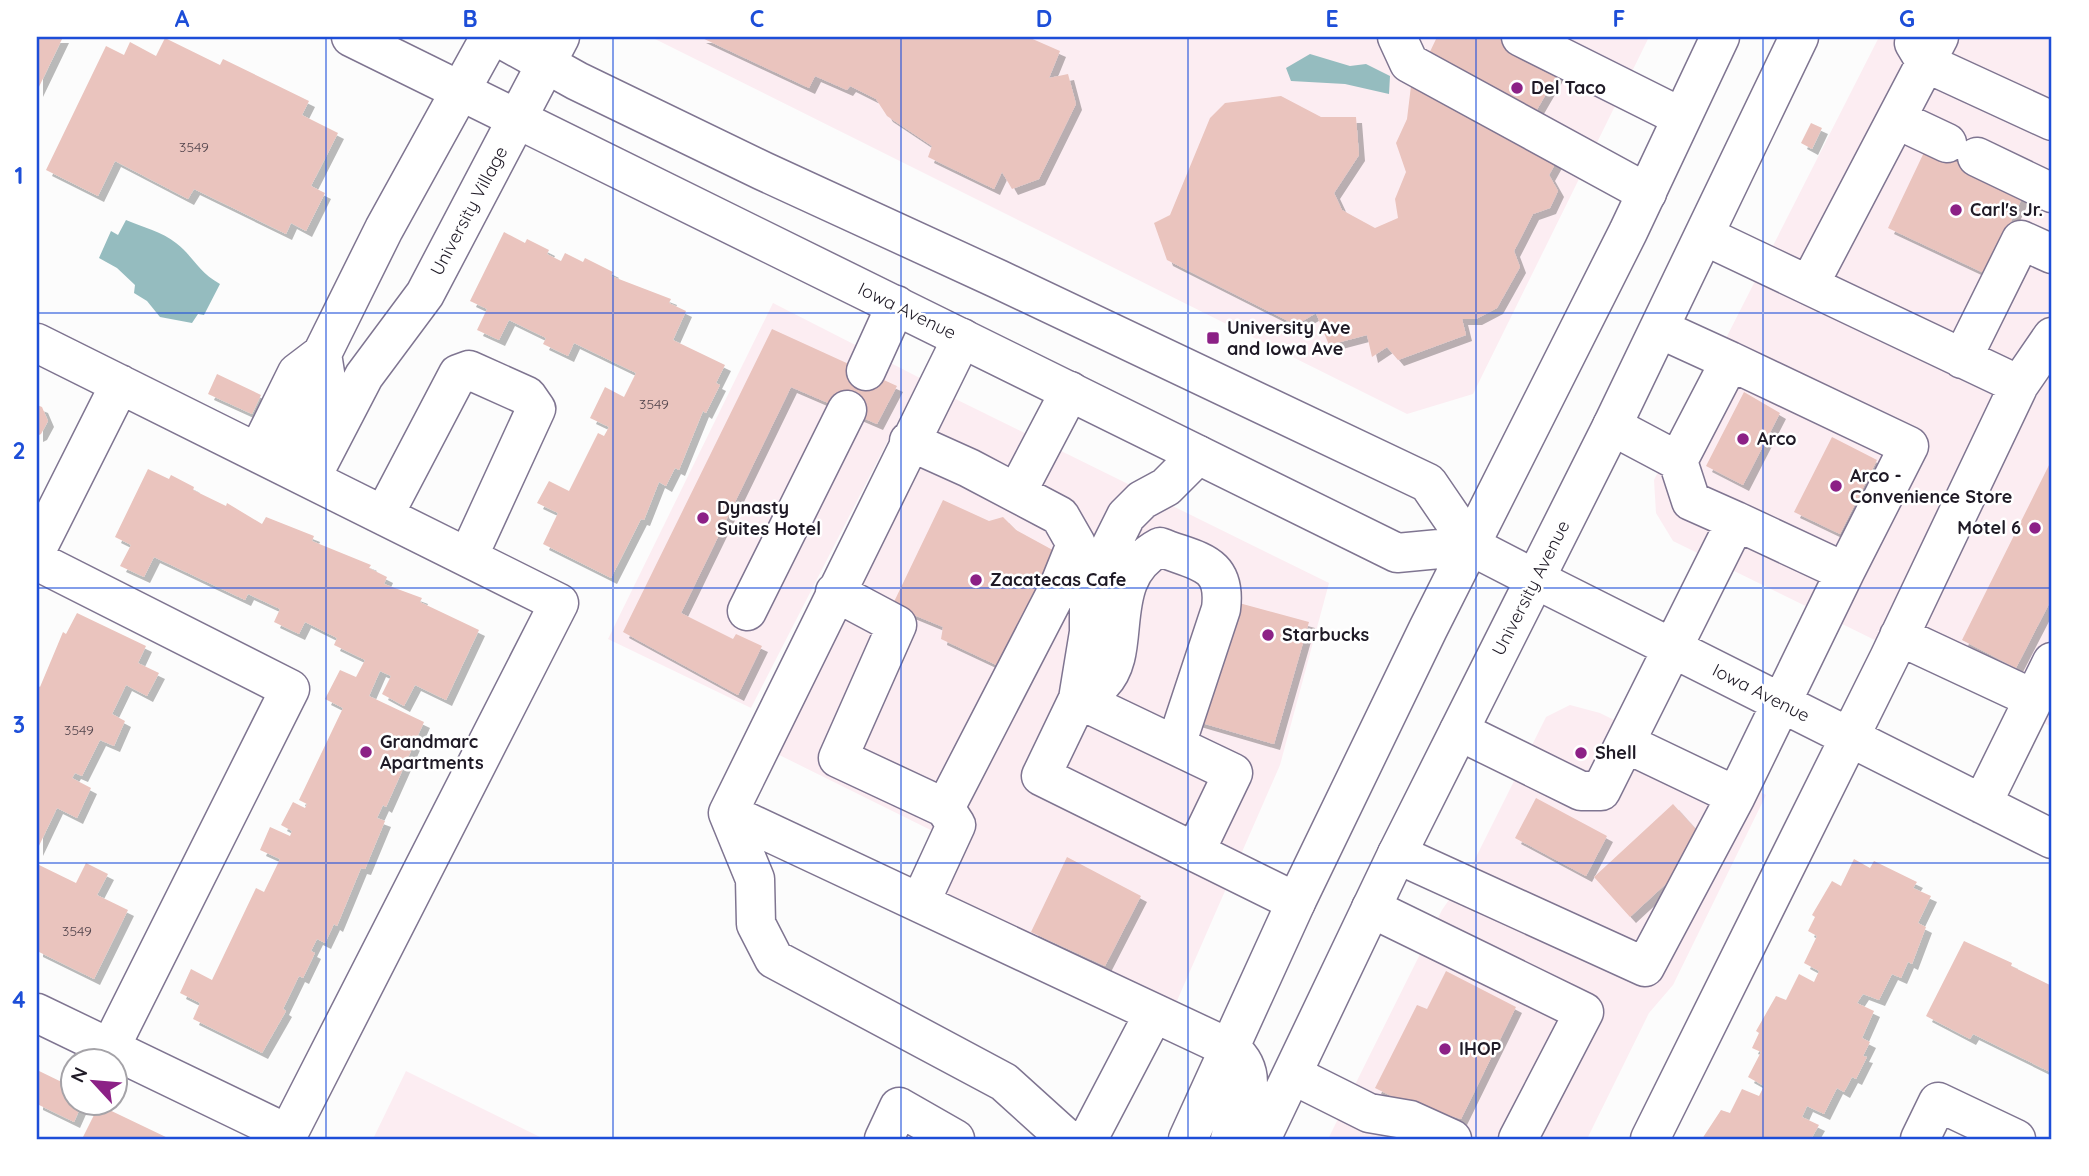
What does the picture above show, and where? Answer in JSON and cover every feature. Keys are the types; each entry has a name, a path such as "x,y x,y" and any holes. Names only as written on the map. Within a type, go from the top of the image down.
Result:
{"main road":[{"name":"Iowa Avenue","path":"351,37 1397,553 1471,546"},
{"path":"285,465 326,379 322,354 384,229 490,37"},
{"name":"Iowa Avenue","path":"498,37 553,50 577,81 1428,483 1471,546 2052,839"},
{"path":"1397,37 1409,63 1647,193"},
{"path":"1521,37 1683,112"},
{"path":"1543,37 1683,112"},
{"path":"1188,1139 1297,902 1647,193 1720,37"},
{"name":"University Avenue","path":"1261,1139 1397,854 1705,236 1799,37"},
{"path":"1809,285 1896,119 1925,46 2052,121"},
{"name":"University Village","path":"285,465 364,376 425,294 553,50"},
{"path":"1896,119 2052,193"},
{"path":"1705,236 2019,385"},
{"path":"1962,359 2021,240 2052,254"},
{"path":"866,371 896,305"},
{"path":"1397,854 1645,967 1736,796 1844,572 1909,446 1660,328"},
{"path":"1650,1139 1899,636 2019,385 2052,337"},
{"path":"962,338 728,813 755,879 756,924 774,959 1004,1082 1067,1139"},
{"path":"37,343 559,603 288,1134 130,1058"},
{"path":"322,354 364,376"},
{"path":"1678,461 1730,360"},
{"path":"384,515 458,374 469,370 527,396 536,409 468,557"},
{"path":"37,549 120,384"},
{"path":"1017,492 1070,391"},
{"path":"747,611 847,410"},
{"path":"1612,426 1678,461 1691,501 1844,572"},
{"path":"909,441 1017,492 1060,516 1076,544 1057,590 945,808"},
{"path":"1198,454 1166,487 1142,500 1126,516 1097,574 1089,598 1089,632 1078,699 1041,776 1297,902"},
{"path":"1459,731 1581,791 1601,791 1736,521"},
{"path":"1078,699 1104,682 1116,652 1120,604 1133,572 1147,553 1160,547 1208,566 1217,574 1224,588 1221,609 1176,746"},
{"path":"37,561 290,689 111,1046"},
{"path":"835,592 897,625 838,758 945,808 956,825 920,902"},
{"path":"1899,636 2034,699"},
{"path":"1982,804 2052,662"},
{"path":"1078,699 1233,773 1195,852"},
{"path":"1625,743 1736,796"},
{"path":"728,813 1153,1015 1231,1049 1244,1060 1249,1072 1246,1096 1230,1139"},
{"path":"1371,908 1584,1013 1518,1139"},
{"path":"37,1013 106,1046"},
{"path":"1088,1139 1153,1015"},
{"path":"1293,1075 1369,1113 1410,1120 1452,1139"},
{"path":"1920,1139 1938,1102 2016,1139"},
{"path":"884,1139 899,1107 954,1139"}],"shaded area":[{"path":"651,37 1649,37 1473,394 1407,414"},
{"path":"1879,37 2052,37 2052,727 1673,541 1656,513 1654,480"},
{"path":"773,303 920,378 751,708 608,639"},
{"path":"921,382 1329,583 1280,765 1173,1010 941,897 965,847 747,739"},
{"path":"1570,705 1600,713 1766,795 1673,985 1649,1013 1587,1139 1328,1139 1442,910 1471,867 1546,717"},
{"path":"406,1071 544,1139 373,1139"}],"water":[{"path":"1310,54 1350,66 1366,64 1390,76 1389,94 1345,84 1291,81 1286,68"},
{"path":"126,220 171,239 206,274 220,284 204,315 198,314 192,323 160,317 147,301 134,293 135,285 117,268 99,258 111,231 118,235"}],"building":[{"path":"37,37 63,37 37,91"},
{"path":"700,37 1028,37 1060,51 1049,78 1068,74 1076,104 1039,179 1012,189 1002,172 994,189 928,157 932,146 887,116 876,99 850,86 847,90 815,76 809,88"},
{"name":"Del Taco","path":"1437,37 1510,37 1564,63 1535,113 1426,60"},
{"path":"165,38 220,65 223,59 309,101 302,115 338,133 311,186 325,193 306,231 291,223 286,234 194,189 188,199 115,161 98,196 46,170 106,46 124,55 130,42 156,56"},
{"path":"1411,86 1559,157 1549,175 1558,191 1550,208 1533,214 1514,251 1520,267 1497,308 1476,319 1462,319 1466,335 1398,360 1387,347 1372,357 1367,335 1329,345 1316,313 1296,325 1167,260 1154,223 1170,215 1210,118 1225,103 1281,96 1321,117 1356,117 1359,155 1334,193 1342,210 1375,228 1398,218 1395,199 1406,172 1396,143 1407,119"},
{"path":"1811,123 1822,128 1812,149 1801,143"},
{"name":"Carl's Jr.","path":"1952,133 1981,148 2025,192 1986,274 1888,228 1928,144"},
{"path":"504,232 525,243 527,239 549,250 547,254 561,261 565,253 583,262 585,258 613,272 611,276 671,299 669,303 686,311 673,340 725,365 716,383 720,385 706,413 703,411 679,470 675,468 666,486 659,482 644,520 641,519 611,578 543,544 558,513 537,503 549,481 569,491 598,433 604,436 609,427 590,418 605,387 624,397 636,373 574,343 568,356 543,344 546,338 509,320 499,340 477,330 487,309 470,301"},
{"name":"Dynasty Suites Hotel","path":"772,329 897,386 877,424 791,387 681,613 733,639 736,634 762,646 738,695 623,632"},
{"path":"217,374 261,395 252,414 208,394"},
{"name":"Arco","path":"1744,392 1780,413 1743,485 1706,466"},
{"path":"37,405 42,407 48,421 37,436"},
{"name":"Arco - Convenience Store","path":"1832,437 1877,460 1840,534 1794,512"},
{"name":"Motel 6","path":"2052,459 2052,598 2016,668 1962,640"},
{"name":"Grandmarc Apartments","path":"148,469 169,479 171,475 194,487 193,490 226,506 227,503 262,524 266,517 314,536 312,541 371,565 369,568 387,577 384,584 422,598 420,602 479,630 446,700 415,685 404,706 382,694 391,676 380,671 369,696 424,722 386,807 383,805 377,818 385,821 365,869 361,868 337,926 334,924 325,943 317,939 311,951 315,953 303,978 299,976 283,1009 286,1011 262,1053 193,1019 200,1003 180,993 191,969 212,980 256,888 264,892 280,859 260,850 270,827 290,836 292,831 281,825 293,802 305,808 307,804 299,800 343,708 325,699 340,670 356,677 365,660 334,645 337,638 305,622 299,634 274,622 280,609 248,594 245,600 154,557 144,577 120,566 131,545 115,537"},
{"name":"Zacatecas Cafe","path":"943,500 989,521 1003,517 1016,530 1060,554 1007,670 941,639 943,627 892,606"},
{"path":"1239,603 1309,622 1274,744 1195,721"},
{"path":"77,613 146,646 138,663 159,673 147,696 126,685 112,714 125,721 114,746 100,740 82,776 75,773 72,778 91,788 77,818 57,808 37,850 37,685 40,687 63,632 66,634"},
{"path":"1536,798 1607,836 1586,876 1515,838"},
{"path":"1673,804 1709,844 1630,917 1594,877"},
{"path":"1067,857 1141,896 1105,966 1031,932"},
{"path":"1854,859 1870,868 1874,861 1917,882 1913,888 1931,896 1918,923 1926,927 1912,964 1908,962 1901,978 1892,974 1879,1000 1863,994 1857,1003 1874,1011 1862,1038 1870,1042 1863,1056 1867,1057 1856,1079 1852,1077 1844,1092 1837,1088 1824,1114 1807,1106 1802,1117 1819,1125 1811,1139 1702,1139 1721,1110 1730,1113 1742,1089 1759,1096 1764,1086 1748,1077 1761,1052 1752,1048 1759,1033 1756,1031 1776,996 1786,1000 1799,974 1814,982 1819,971 1804,963 1817,936 1808,931 1815,917 1812,915 1832,881 1841,886"},
{"path":"86,863 108,874 97,895 128,910 94,979 37,951 37,864 76,883"},
{"path":"1964,941 2012,963 2011,966 2052,986 2052,1073 1973,1034 1970,1039 1926,1016"},
{"name":"IHOP","path":"1446,971 1516,1007 1461,1119 1448,1115 1444,1122 1375,1088 1417,1005 1427,1009"},
{"path":"37,1070 60,1081 60,1115 37,1104"},
{"path":"62,1116 77,1116 74,1122"},
{"path":"94,1116 122,1116 170,1139 82,1139"}],"place":[{"name":"Del Taco","path":"1517,88"},
{"name":"Carl's Jr.","path":"1956,210"},
{"name":"University Ave and Iowa Ave","path":"1213,338"},
{"name":"Arco","path":"1743,439"},
{"name":"Arco - Convenience Store","path":"1836,486"},
{"name":"Dynasty Suites Hotel","path":"703,518"},
{"name":"Motel 6","path":"2035,528"},
{"name":"Zacatecas Cafe","path":"976,580"},
{"name":"Starbucks","path":"1268,635"},
{"name":"Grandmarc Apartments","path":"366,752"},
{"name":"Shell","path":"1581,753"},
{"name":"IHOP","path":"1445,1049"}]}
